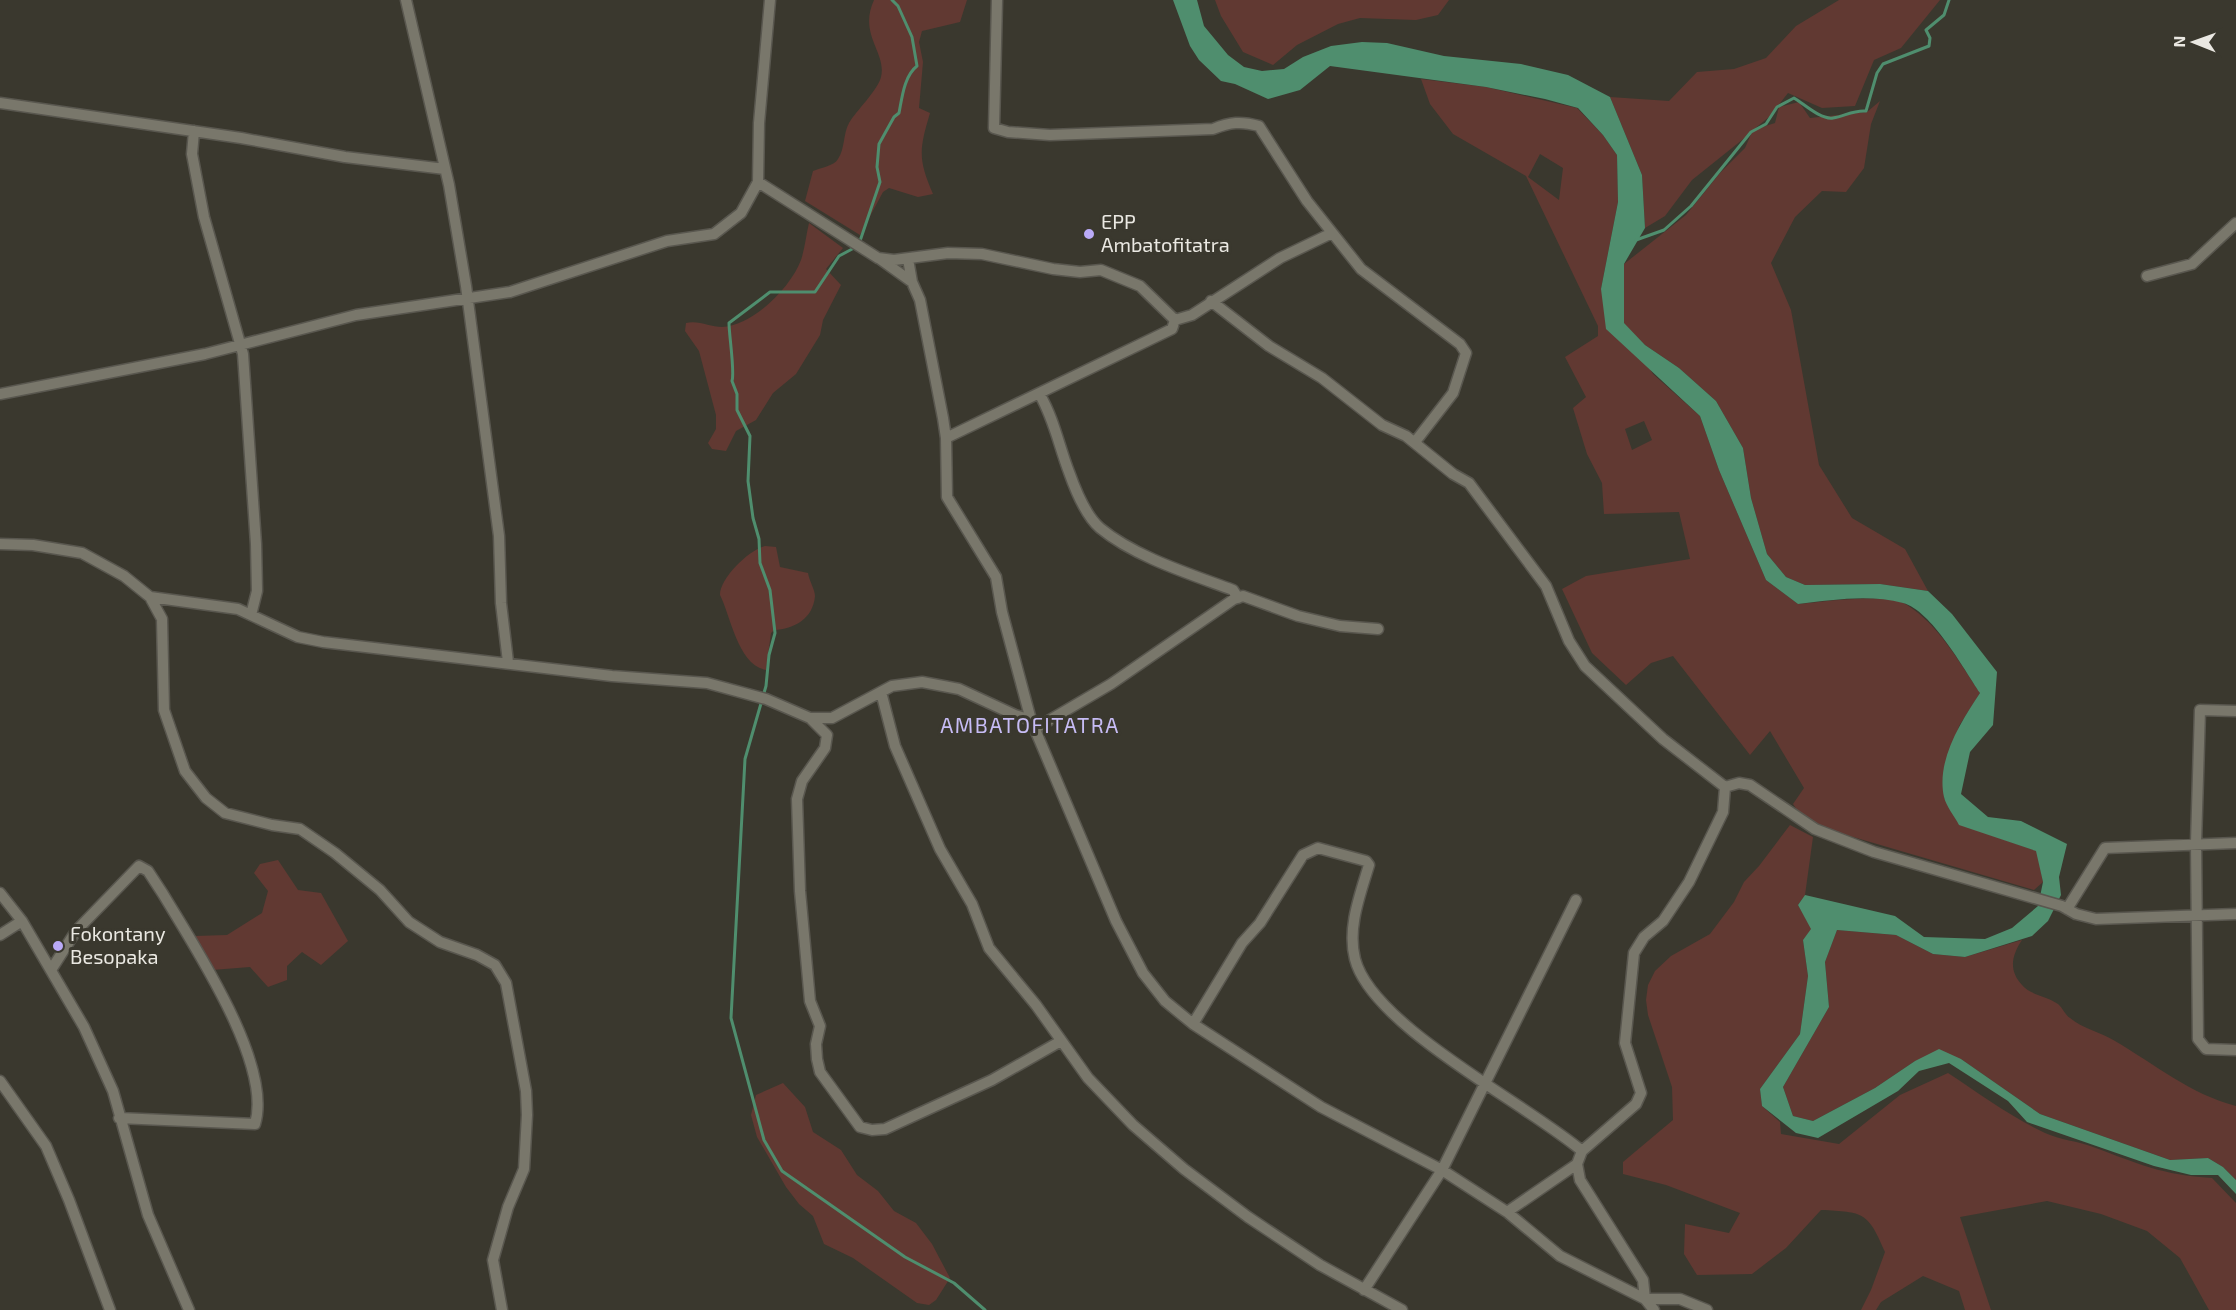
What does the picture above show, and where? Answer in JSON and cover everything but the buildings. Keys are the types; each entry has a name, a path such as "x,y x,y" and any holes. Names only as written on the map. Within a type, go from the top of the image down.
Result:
{"street":[{"path":"406,0 445,169 468,300 499,536 501,603 508,662"},
{"path":"0,394 239,346 356,315 510,292 667,241 714,234 741,213 758,182 759,123 770,0"},
{"path":"997,0 994,128 1050,135 1213,129 1230,122 1243,121 1260,126 1307,201 1361,269 1460,344 1466,353 1453,393 1415,442"},
{"path":"0,103 194,131 345,157 445,169"},
{"path":"194,131 192,154 204,216 243,354 256,544 257,591 251,615"},
{"path":"758,182 912,282"},
{"path":"2147,276 2192,264 2236,223"},
{"path":"1175,320 1192,315 1280,258 1332,233"},
{"path":"878,258 908,259 948,253 982,254 1053,269 1080,272 1101,270 1140,286 1175,320"},
{"path":"908,259 912,282 920,300 946,438 947,497 996,577 1002,612 1035,735 1088,853 1102,892 1143,973 1165,1001 1193,1024 1321,1107 1442,1170 1508,1212 1560,1256 1644,1299 1654,1310"},
{"path":"1211,301 1269,346 1322,378 1382,425 1415,442 1453,474 1469,483 1546,586 1569,641 1585,666 1663,739 1725,788"},
{"path":"946,438 1040,395 1172,329 1175,320"},
{"path":"1040,395 1058,437 1069,473 1087,510 1099,527 1174,568 1233,590 1238,598"},
{"path":"0,544 33,545 82,553 124,576 150,597 162,620 164,710 185,771 206,798 225,813 272,825 300,829 335,853 380,890 409,922 440,942 477,955 495,965 506,983 526,1091 527,1115 524,1169 508,1207 493,1260 502,1310"},
{"path":"150,597 238,609 298,637 323,642 612,676 707,683 766,699 810,718 827,735 825,747 802,781 797,799 800,891 810,1001 820,1026 816,1044 820,1072 853,1119 860,1127 872,1131 885,1129 992,1080 1061,1041"},
{"path":"1033,724 1111,684 1238,598 1254,598 1298,616 1340,626 1378,629"},
{"path":"810,718 832,718 892,686 922,682 959,689 1033,724"},
{"path":"881,692 895,746 940,849 972,903 989,948 1036,1005 1088,1078 1133,1125 1184,1169 1320,1265 1402,1310"},
{"path":"2236,711 2200,710 2195,913 2198,1039 2206,1049 2236,1050"},
{"path":"1725,788 1739,783 1750,785 1815,829 1874,852 2065,907 2076,914 2096,918 2195,913 2236,914"},
{"path":"1644,1299 1643,1280 1580,1180 1577,1164 1582,1151 1636,1104 1641,1093 1625,1044 1634,953 1644,937 1663,921 1689,882 1723,812 1725,788"},
{"path":"2065,907 2105,848 2236,843"},
{"path":"1193,1024 1242,942 1260,923 1303,855 1318,848 1366,861 1369,865 1355,913 1353,932 1354,956 1361,978 1399,1020 1484,1083 1565,1136 1582,1151"},
{"path":"51,970 76,931 139,866 148,871 163,894 241,1035 256,1083 258,1112 255,1124 119,1118"},
{"path":"0,893 22,921 84,1027 112,1092 148,1215 189,1310"},
{"path":"1364,1290 1442,1170 1576,900"},
{"path":"0,935 22,921"},
{"path":"0,1081 46,1146 110,1310"},
{"path":"1508,1212 1577,1164"},
{"path":"1644,1299 1680,1299 1707,1310"}],"shaded area":[{"path":"874,0 967,0 960,22 922,31 919,42 923,62 919,108 930,113 922,154 925,172 933,194 918,197 889,188 883,192 860,235 805,201 813,171 830,165 838,159 849,123 876,88 881,77 880,59 869,23"},
{"path":"1173,0 1197,0 1204,26 1228,55 1244,67 1262,71 1284,69 1303,57 1331,46 1362,42 1387,43 1444,56 1521,64 1568,75 1610,97 1642,175 1645,228 1624,264 1624,323 1645,345 1679,368 1716,401 1743,448 1751,498 1767,554 1786,577 1805,585 1880,584 1928,591 1952,614 1997,672 1993,725 1970,752 1961,794 1988,817 2021,821 2067,844 2059,877 2061,895 2048,921 2032,936 1965,957 1933,954 1896,935 1837,930 1825,962 1829,1007 1783,1087 1793,1116 1813,1121 1875,1088 1915,1061 1939,1049 1961,1059 2040,1114 2170,1160 2208,1158 2223,1167 2236,1180 2236,1194 2218,1175 2191,1175 2154,1166 2027,1122 2008,1101 1949,1063 1919,1071 1898,1091 1818,1138 1796,1133 1762,1106 1760,1089 1800,1034 1808,976 1803,940 1811,929 1798,905 1805,895 1895,916 1924,937 1985,939 2012,928 2038,906 2043,882 2036,851 1959,825 1944,797 1942,783 1947,755 1958,729 1980,693 1946,642 1925,617 1914,608 1890,600 1864,598 1798,604 1766,580 1719,470 1700,416 1606,329 1601,289 1618,202 1617,155 1603,135 1578,108 1486,87 1330,66 1300,90 1268,99 1235,84 1221,81 1199,60 1190,46"},
{"path":"1215,0 1449,0 1438,15 1416,20 1360,18 1338,24 1297,45 1273,65 1243,52 1221,16"},
{"path":"1839,0 1940,0 1901,48 1874,60 1855,106 1822,108 1788,93 1769,117 1753,130 1775,123 1779,107 1799,102 1810,118 1867,112 1880,101 1871,124 1864,168 1846,192 1822,191 1795,217 1771,263 1791,310 1819,465 1852,518 1905,549 1928,591 1880,584 1805,585 1786,577 1767,554 1751,498 1743,448 1716,401 1679,368 1645,345 1623,323 1624,264 1686,215 1720,173 1745,148 1752,132 1692,180 1665,216 1645,228 1642,175 1610,97 1669,101 1697,72 1734,69 1766,58 1796,26"},
{"path":"1421,79 1486,87 1577,108 1603,135 1617,155 1618,202 1601,289 1653,374 1700,416 1719,470 1766,580 1798,604 1870,598 1898,601 1918,613 1939,633 1980,693 1959,726 1944,798 1999,838 2037,851 2043,882 2034,890 1836,832 1803,819 1793,804 1804,788 1770,731 1750,755 1673,656 1651,663 1626,685 1592,653 1562,589 1586,576 1690,559 1679,512 1604,514 1602,483 1587,454 1573,408 1586,397 1565,357 1598,336 1598,326 1526,176 1453,134 1430,104","holes":["1540,154 1563,168 1559,200 1528,177","1644,421 1652,440 1632,450 1625,429"]},
{"path":"809,223 843,248 826,269 841,285 823,320 820,335 796,374 773,393 756,420 736,431 726,451 712,449 708,443 716,429 716,415 699,351 685,331 686,323 695,322 722,327 746,320 758,312 780,293 796,271 801,260"},
{"path":"765,546 776,547 780,567 808,573 815,596 811,611 806,617 789,628 774,630 771,633 766,670 756,666 742,650 720,595 721,588 736,566 751,553"},
{"path":"1790,825 1813,837 1805,895 1798,905 1812,929 1803,940 1808,976 1800,1034 1760,1089 1762,1106 1780,1122 1781,1134 1839,1144 1900,1095 1948,1073 2008,1113 2051,1135 2165,1171 2212,1178 2236,1203 2236,1310 2209,1310 2180,1258 2147,1231 2101,1214 2047,1201 1960,1217 1991,1310 1965,1310 1959,1291 1923,1276 1881,1302 1876,1310 1861,1310 1885,1252 1869,1222 1863,1217 1847,1212 1821,1210 1786,1248 1752,1274 1697,1275 1684,1254 1685,1224 1729,1233 1740,1213 1666,1185 1623,1174 1623,1162 1673,1120 1672,1087 1648,1015 1646,1000 1648,985 1655,971 1671,956 1710,934 1734,902 1744,882"},
{"path":"278,860 298,890 321,893 348,941 321,965 302,952 287,966 287,980 268,987 250,967 212,970 195,936 227,935 262,913 268,891 254,873 260,864"},
{"path":"1837,930 1896,935 1933,954 1965,957 2022,940 2014,957 2013,968 2026,989 2054,1001 2075,1022 2110,1038 2188,1086 2219,1101 2236,1106 2236,1180 2223,1167 2208,1158 2170,1160 2040,1114 1961,1059 1915,1061 1875,1088 1813,1121 1793,1116 1783,1087 1829,1007 1825,962"},
{"path":"783,1083 805,1107 813,1132 841,1150 857,1175 878,1191 894,1211 916,1223 932,1244 950,1278 936,1300 929,1305 917,1303 853,1258 824,1244 813,1216 799,1204 786,1187 757,1137 751,1115 756,1095"}],"waterway":[{"path":"860,241 880,182 877,167 879,144 894,117 899,113 906,81 917,66 912,37 898,6 892,0"},
{"path":"1636,240 1664,230 1691,206 1751,132 1766,124 1777,107 1794,98 1828,118 1866,111 1877,73 1883,64 1929,46 1930,38 1926,30 1944,15 1949,0"},
{"path":"854,248 839,256 815,292 770,292 729,323 732,381 737,394 737,410 750,436 748,481 753,518 759,539 760,563 770,590 775,633 769,655 766,686 745,759 731,1018 764,1140 782,1171 905,1257 954,1283 985,1310"}],"place":[{"name":"EPP Ambatofitatra","path":"1089,234"},
{"name":"Fokontany Besopaka","path":"58,946"}],"district":[{"name":"AMBATOFITATRA","path":"1030,726"}]}
